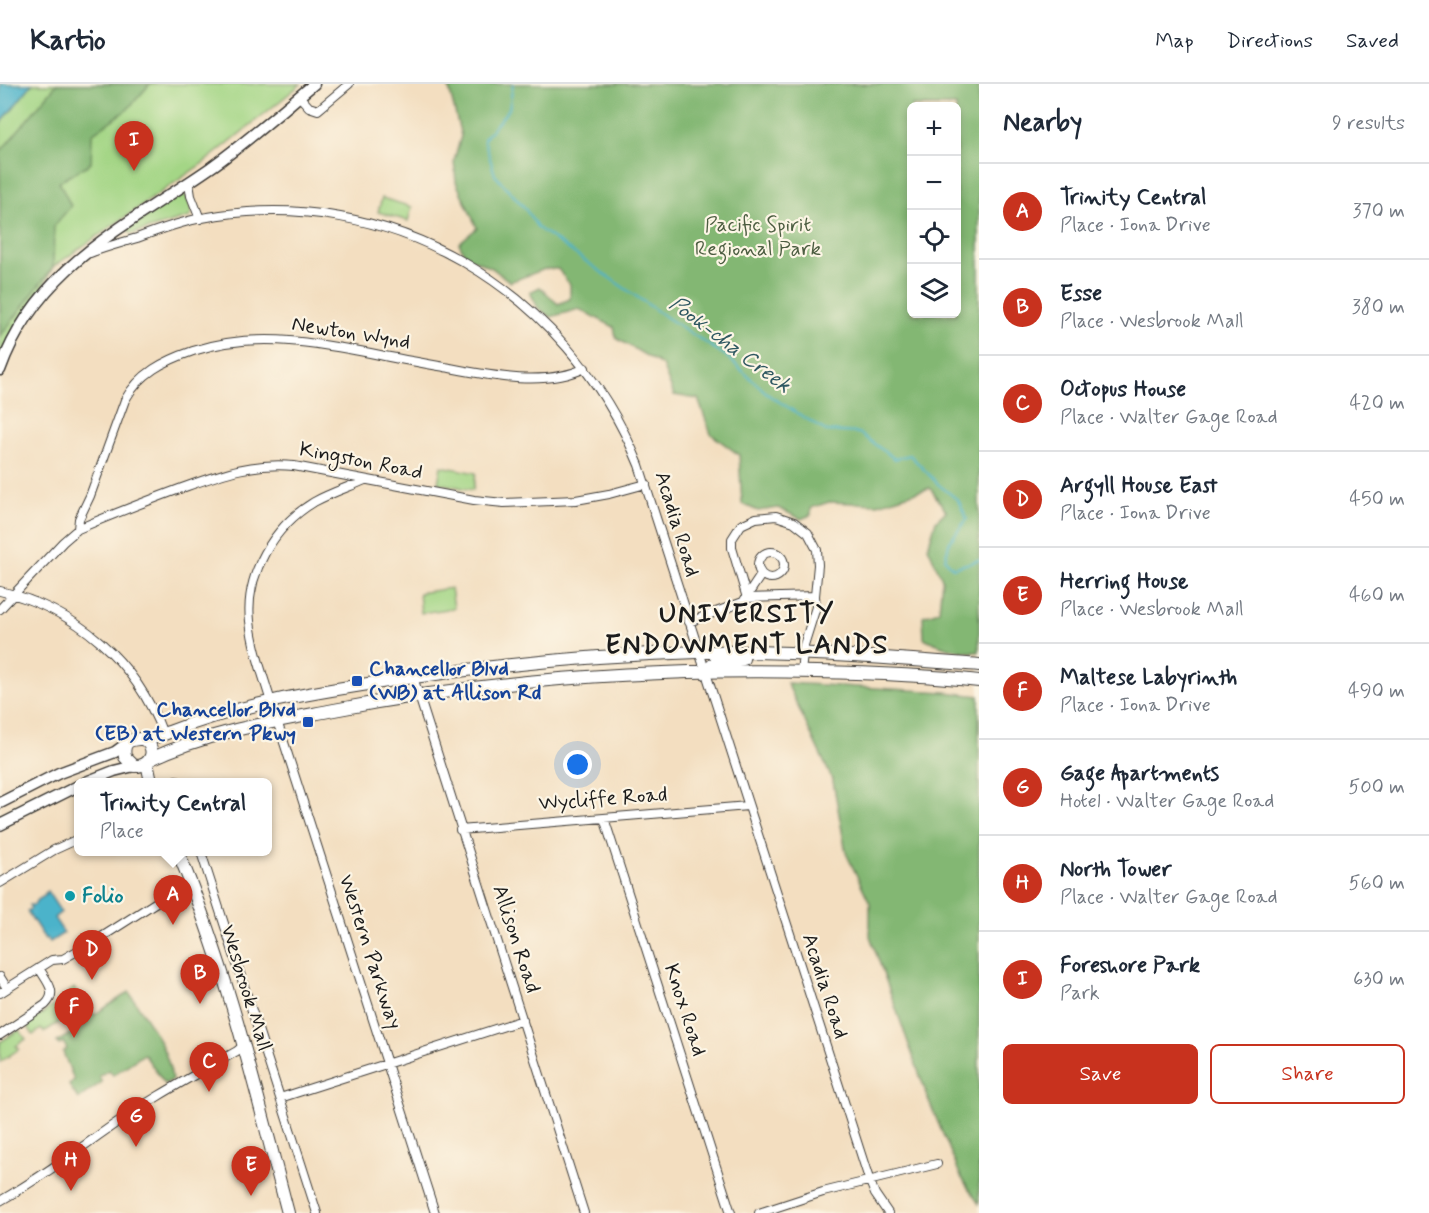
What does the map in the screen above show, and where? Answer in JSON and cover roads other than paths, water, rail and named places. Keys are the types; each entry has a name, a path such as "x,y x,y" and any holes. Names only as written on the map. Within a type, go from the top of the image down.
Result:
{"main road":[{"path":"979,665 803,654 699,652 564,660 413,677 271,702 202,720 163,734 134,739 126,744 125,757 143,764 181,746 277,721 417,695 514,683 706,671 883,674 979,681"},
{"path":"706,671 717,662 776,653"},
{"path":"143,739 152,750 143,764"},
{"path":"143,764 148,778"},
{"name":"Wesbrook Mall","path":"180,856 191,880 244,1045 288,1213"},
{"name":"Wesbrook Mall","path":"269,1139 270,1166 280,1213"}],"street":[{"path":"0,370 15,335 29,312 48,287 79,257 189,183 245,141 314,84"},
{"path":"299,96 309,107 318,110 349,84"},
{"path":"189,183 191,196 200,219"},
{"name":"Acadia Road","path":"79,257 200,219 246,213 298,213 358,221 436,248 480,271 519,299 556,334 585,368 601,390 623,429 645,484 869,1179 875,1194 888,1213"},
{"path":"120,228 125,237 133,239"},
{"name":"Newton Wynd","path":"0,609 78,529 79,519 130,391 162,363 199,349 236,341 270,339 315,342 494,376 536,378 575,373 585,368"},
{"name":"Kingston Road","path":"78,529 125,508 250,466 276,464 294,466 474,500 504,503 576,500 645,484"},
{"name":"Western Parkway","path":"365,480 315,501 278,532 259,565 250,599 250,620 255,649 271,702 435,1213"},
{"path":"747,598 732,548 732,539 741,525 756,518 776,516 794,522 808,533 817,550 818,566 816,607 803,654 801,672"},
{"path":"689,622 743,602 761,575"},
{"path":"0,591 31,600 64,616 107,647 142,690 163,734"},
{"path":"747,598 815,596"},
{"name":"Allison Road","path":"413,677 584,1213"},
{"path":"0,803 59,773 115,752 126,744"},
{"path":"98,778 114,771 143,764"},
{"path":"0,825 74,788"},
{"name":"Wycliffe Road","path":"460,830 748,806"},
{"name":"Knox Road","path":"604,818 730,1213"},
{"path":"0,883 54,850 74,841"},
{"path":"202,856 317,1213"},
{"path":"0,977 3,990 52,960 63,959 76,952 191,880"},
{"path":"0,1035 51,999 52,990 39,968"},
{"path":"280,1098 523,1020"},
{"path":"0,1201 75,1154 99,1135 161,1094 244,1045"},
{"path":"759,1213 869,1179 937,1164"}],"water":[{"path":"0,84 32,84 0,124"},
{"path":"47,891 61,912 54,918 64,933 50,942 47,938 45,939 27,911 31,909 29,905 34,905 46,895"}],"waterway":[{"name":"Pook-cha Creek","path":"513,84 509,109 484,139 495,175 524,207 538,228 726,356 770,396 826,431 859,433 895,459 910,455 939,485 958,500 967,519 950,541 945,559 953,568 979,560"}],"place":[{"name":"Foreshore Park","path":"134,171"},
{"name":"Chancellor Blvd (WB) at Allison Rd","path":"357,681"},
{"name":"Chancellor Blvd (EB) at Western Pkwy","path":"308,722"},
{"name":"Folio","path":"70,896"},
{"name":"Trinity Central","path":"173,925"},
{"name":"Argyll House East","path":"92,980"},
{"name":"Esse","path":"200,1004"},
{"name":"Maltese Labyrinth","path":"74,1038"},
{"name":"Octopus House","path":"209,1092"},
{"name":"Gage Apartments","path":"136,1147"},
{"name":"North Tower","path":"71,1191"},
{"name":"Herring House","path":"251,1196"}],"district":[{"name":"UNIVERSITY ENDOWMENT LANDS","path":"747,630"}],"park label":[{"name":"Pacific Spirit Regional Park","path":"758,237"}]}
